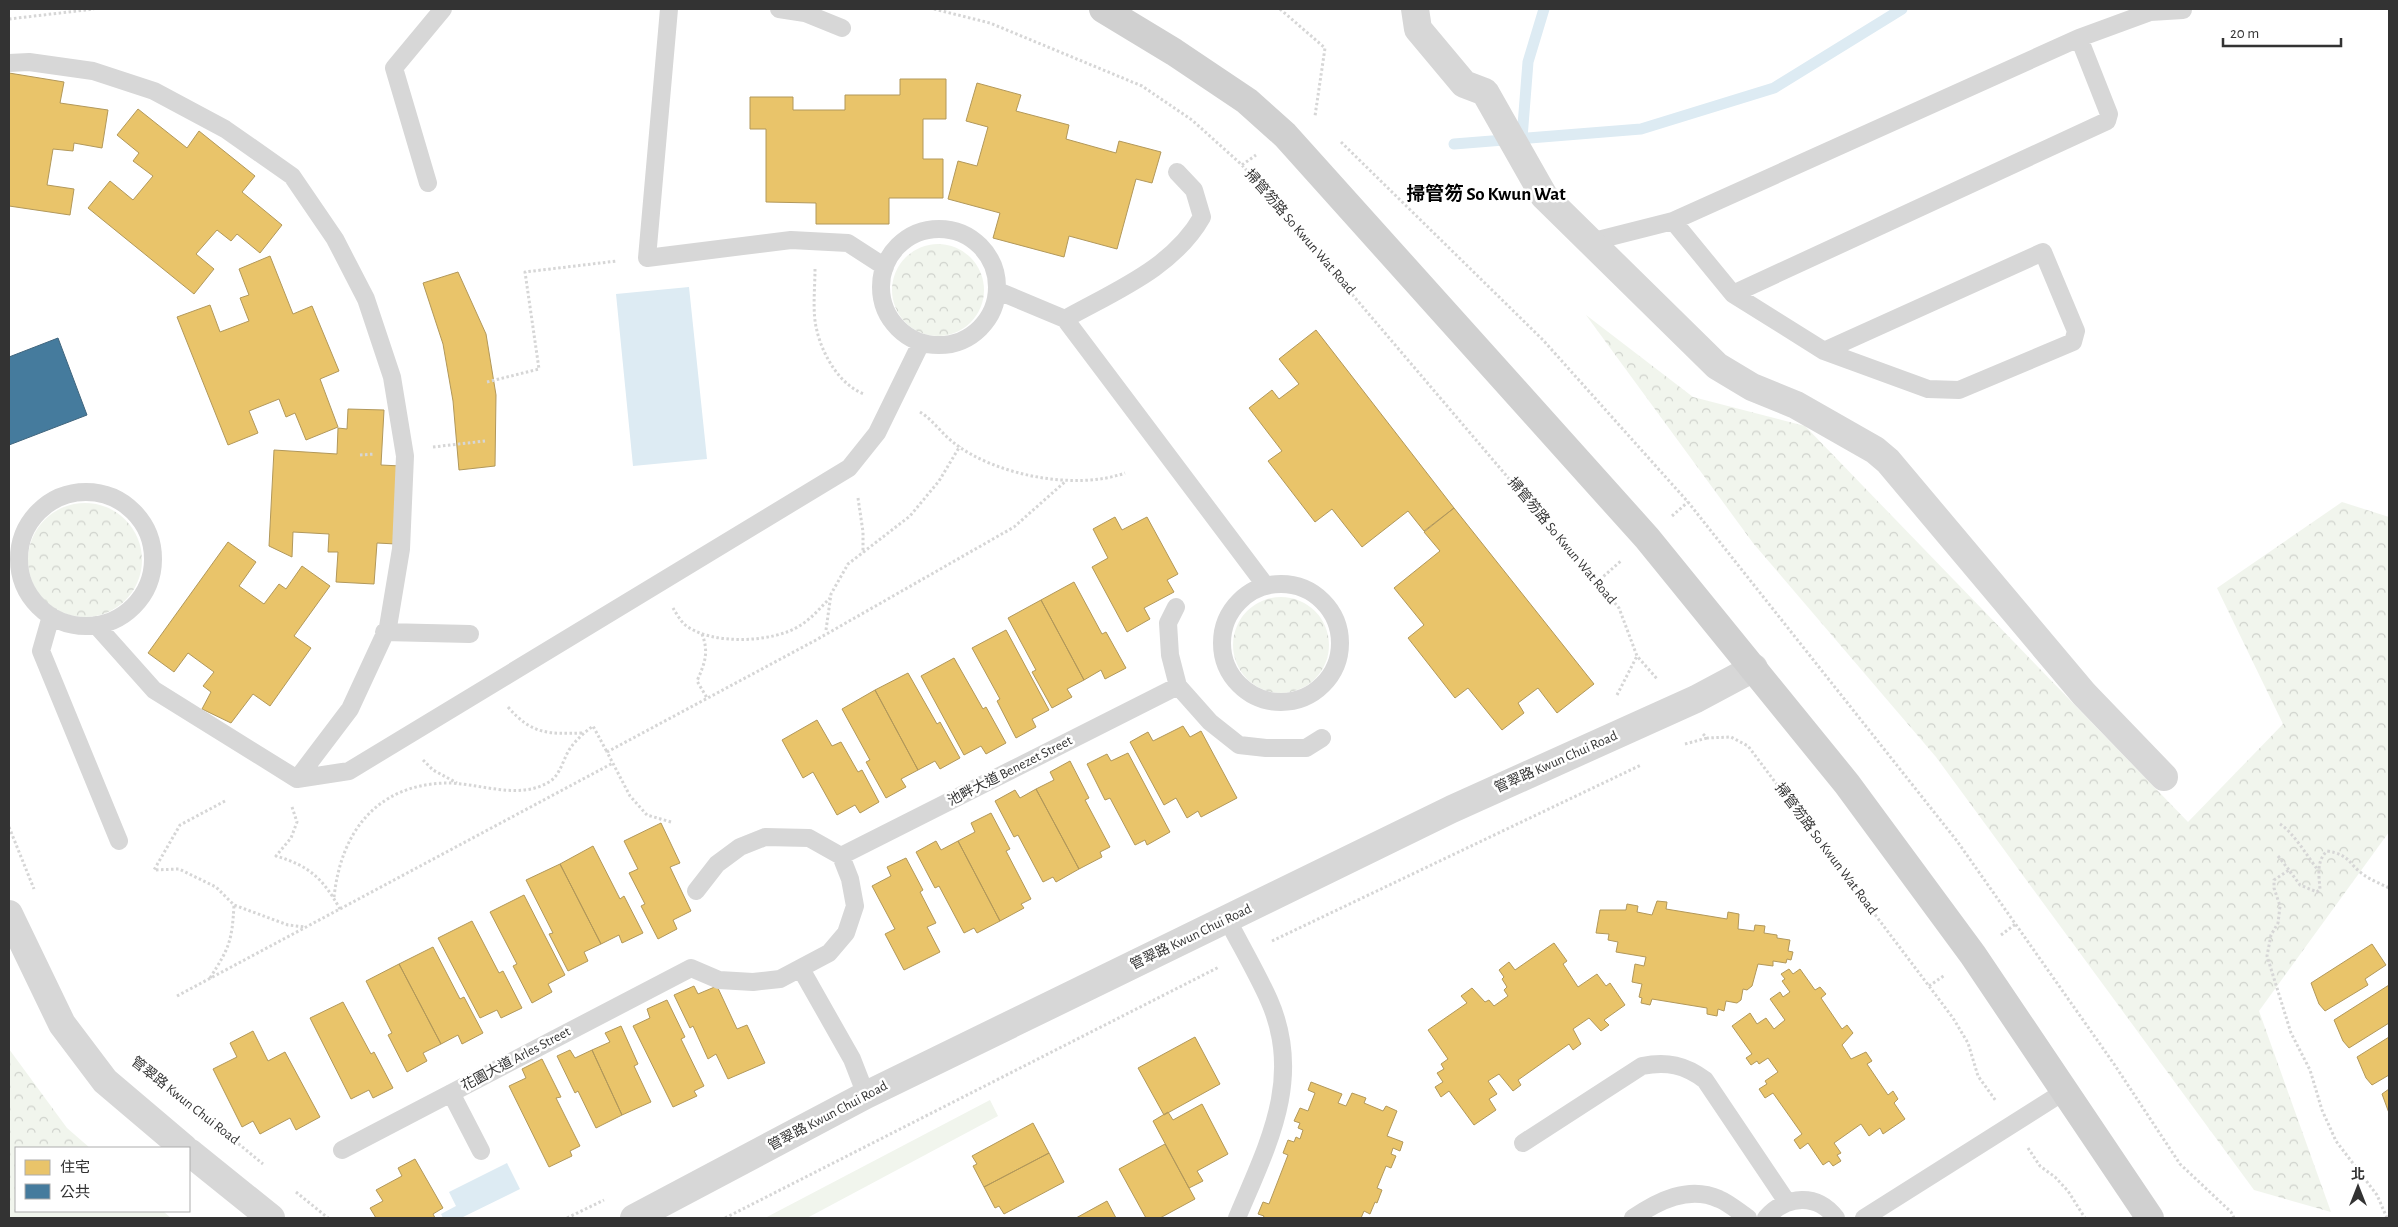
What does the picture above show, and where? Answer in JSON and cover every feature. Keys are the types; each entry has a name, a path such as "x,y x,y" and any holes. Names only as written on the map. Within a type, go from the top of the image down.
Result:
{"street":[{"path":"1103,9 1174,52 1247,101 1297,148 1647,538 1847,784 1973,955 2150,1218"},
{"path":"1414,9 1418,29 1464,84 1485,92 1544,196 1717,366 1752,387 1796,405 1876,450 1888,461 2084,694 2164,777"},
{"name":"管翠路 Kwun Chui Road","path":"634,1218 866,1095 1452,809 1681,706 1754,668"},
{"path":"9,914 62,1024 105,1081 183,1147"},
{"path":"190,1153 271,1218"}],"lane":[{"path":"428,183 394,68 444,9"},
{"path":"668,9 647,258 791,240 848,243 884,267"},
{"path":"779,9 805,14 842,28"},
{"path":"1590,242 1673,221 2079,38 2150,12 2183,10"},
{"path":"1733,294 2107,121 2108,114 2079,38"},
{"path":"9,63 29,62 93,71 154,91 225,129 292,176 336,239 366,299 392,377 405,456 401,549 388,627 384,632 350,709 297,779"},
{"path":"1065,319 1161,265 1192,235 1202,216 1194,190 1177,172"},
{"path":"1673,221 1733,294 1824,351 1928,389 1959,390 2073,342 2076,331 2043,252 1824,351"},
{"path":"943,229 961,233 977,243 989,256 996,273 998,291 994,309 985,324 972,336 956,344 938,345 921,343 904,334 891,321 883,304 880,285 884,267 894,250 908,238 924,231 943,229"},
{"path":"998,291 1065,319 1266,586"},
{"path":"96,625 154,690 297,779 349,771 849,468 877,433 921,343"},
{"path":"88,491 110,495 129,506 144,522 152,543 154,565 148,587 136,605 118,618 96,625 73,625 51,616 16,587 21,541 30,520 46,504 66,494 88,491"},
{"path":"1284,584 1302,588 1318,597 1331,611 1338,628 1340,646 1337,664 1328,681 1314,693 1295,701 1274,702 1255,697 1227,678 1222,648 1224,628 1233,610 1247,595 1266,586 1284,584"},
{"path":"1176,607 1168,623 1170,655 1178,686 1210,722 1239,745 1266,748 1306,748 1322,738"},
{"path":"51,616 41,651 119,841"},
{"path":"384,632 470,634"},
{"name":"池畔大道 Benezet Street","path":"841,856 1178,686"},
{"path":"696,891 717,864 740,847 765,838 810,838 841,856 850,879 855,906 846,932 829,953 801,969 852,1060 866,1095"},
{"path":"1226,920 1269,1000 1277,1024 1284,1073 1276,1122 1238,1218"},
{"name":"花園大道 Arles Street","path":"342,1150 691,968 719,980 753,982 780,979 801,969"},
{"path":"1523,1143 1642,1066 1658,1063 1674,1064 1692,1070 1705,1080 1787,1202"},
{"path":"1864,1218 2065,1091"},
{"path":"451,1093 481,1151"},
{"path":"1633,1218 1674,1196 1690,1193 1720,1199 1748,1218"},
{"path":"1766,1218 1774,1209 1787,1202 1802,1199 1816,1201 1829,1208 1836,1218"}],"path":[{"path":"9,19 94,9"},
{"name":"掃管笏路 So Kwun Wat Road","path":"934,9 990,23 1142,86 1192,120 1242,165 1619,608 1637,656 1707,738 1731,737 1748,746 1953,1018 1968,1043 1978,1076 2040,1166 2055,1177 2068,1191 2085,1218"},
{"path":"1280,9 1325,48 1314,116 1321,122"},
{"path":"1335,136 1543,340 1688,502 1957,841 2109,1056 2180,1164 2231,1212 2234,1218"},
{"path":"815,241 816,330 825,354 838,374 856,391 891,404 922,412 960,446 994,464 1031,477 1067,480 1107,480 1125,473"},
{"path":"487,382 539,370 525,272 647,258"},
{"path":"657,585 684,623 702,633 731,640 765,639 801,625 830,598 848,564 910,516 939,482 960,446"},
{"path":"849,468 860,506 863,554"},
{"path":"607,752 1014,527 1067,480"},
{"path":"826,630 830,598"},
{"path":"702,633 707,647 705,663 697,681 707,698"},
{"path":"493,684 519,720 544,733 584,733"},
{"path":"334,897 336,875 341,859 361,822 380,802 408,790 443,784 525,790 548,783 556,776 571,747 593,726 630,796 647,815 671,822"},
{"path":"408,736 420,756 433,770 460,785"},
{"path":"1681,746 1707,738"},
{"path":"177,996 613,763"},
{"path":"725,1218 1245,954 1645,763"},
{"path":"225,801 180,825 154,870 179,869 216,887 234,905 288,925 306,927"},
{"path":"292,806 297,822 291,838 276,856 294,862 318,876 334,897 340,909"},
{"path":"2280,824 2290,830 2295,841 2319,870"},
{"path":"9,827 38,898"},
{"path":"2278,856 2300,885 2317,892 2320,889 2319,870 2324,854 2327,851 2349,858 2364,875 2389,888"},
{"path":"2289,870 2274,880 2274,888 2280,906 2278,923 2271,935 2267,956 2291,1033 2310,1070 2322,1110 2336,1141 2377,1196 2387,1218"},
{"path":"210,979 228,950 232,933 234,905"},
{"name":"管翠路 Kwun Chui Road","path":"135,1060 151,1070 269,1169"},
{"path":"291,1187 328,1218"}],"green space":[{"path":"938,244 947,245 964,252 976,264 983,281 983,299 976,316 964,328 947,335 938,336 929,335 912,328 900,316 893,299 892,290 893,281 900,264 912,252 929,245"},
{"path":"1586,315 1693,397 1805,426 2188,822 2283,724 2217,588 2342,502 2389,517 2389,832 2259,1011 2331,1212 2254,1190 1936,757 1753,543"},
{"path":"85,503 107,508 125,520 137,538 142,560 137,582 125,600 107,612 85,617 63,612 45,600 33,582 28,560 33,538 45,520 63,508"},
{"path":"1272,597 1290,597 1308,605 1321,618 1329,636 1326,664 1308,685 1290,693 1272,693 1254,685 1241,672 1233,654 1233,636 1241,618 1254,605"},
{"path":"9,1049 67,1128 89,1147 15,1147 15,1212 164,1212 171,1218 9,1218"},
{"path":"990,1100 998,1116 807,1218 765,1218"}],"shaded area":[{"path":"689,287 707,459 633,466 616,294"},
{"path":"507,1163 520,1189 461,1218 443,1218 441,1214 456,1206 449,1192"}],"building: 住宅":[{"path":"9,73 64,82 60,103 108,110 102,148 74,143 73,151 53,149 47,185 74,189 70,215 9,206"},
{"path":"900,79 946,79 946,119 923,119 923,159 943,159 943,198 889,198 889,224 816,224 816,203 766,202 766,129 750,129 750,97 793,97 793,110 845,110 845,95 900,95"},
{"path":"977,83 1021,95 1016,111 1069,125 1066,139 1116,153 1119,141 1161,152 1152,183 1136,179 1117,249 1069,236 1064,257 993,238 1000,213 948,199 958,161 977,166 988,127 966,121"},
{"path":"138,109 187,148 199,131 255,176 242,192 282,225 260,253 237,234 231,241 217,230 196,254 214,269 194,294 88,208 110,181 133,200 153,176 133,161 139,153 117,135"},
{"path":"270,256 293,314 312,306 339,371 320,379 338,427 306,440 295,413 286,417 279,399 249,411 258,433 228,445 177,317 210,305 220,332 249,321 240,298 249,295 239,269"},
{"path":"458,272 486,334 496,395 495,466 459,470 453,401 443,344 423,283"},
{"path":"1316,330 1454,508 1424,531 1408,511 1362,547 1332,509 1315,522 1268,461 1282,451 1249,408 1272,390 1279,399 1299,384 1279,359"},
{"path":"348,409 384,410 381,465 401,466 396,544 377,543 374,584 336,582 338,552 328,552 329,534 293,532 292,557 269,546 274,450 337,454 338,428 347,429"},
{"path":"1454,508 1594,684 1557,713 1538,688 1518,703 1524,713 1502,730 1468,688 1455,698 1408,638 1424,625 1394,588 1440,551 1424,532"},
{"path":"1115,517 1122,530 1147,517 1178,574 1167,580 1174,592 1144,608 1150,619 1127,632 1092,567 1108,558 1093,529"},
{"path":"228,542 256,562 239,586 264,604 279,584 286,589 302,566 330,586 294,636 311,648 270,706 253,694 231,723 202,709 211,692 203,686 214,672 188,653 174,672 148,653"},
{"path":"1074,582 1102,634 1106,632 1126,668 1105,679 1101,670 1084,680 1041,600"},
{"path":"1041,600 1084,680 1067,689 1072,697 1052,708 1032,672 1036,670 1008,618"},
{"path":"1006,630 1049,710 1032,719 1036,727 1016,738 997,701 1000,699 972,648"},
{"path":"954,658 983,709 986,707 1006,743 986,754 981,746 964,755 921,676"},
{"path":"908,673 937,724 940,722 960,758 940,769 935,761 918,770 875,690"},
{"path":"875,690 918,770 901,779 906,787 886,798 866,762 870,760 842,709"},
{"path":"817,720 832,746 841,742 858,772 862,770 879,802 860,813 855,805 837,815 813,772 803,778 782,740"},
{"path":"1183,726 1190,737 1201,731 1237,798 1201,817 1198,811 1187,818 1176,798 1164,805 1130,742 1148,732 1153,741"},
{"path":"1128,753 1170,832 1147,845 1145,840 1135,845 1110,798 1105,800 1087,764 1107,754 1111,761"},
{"path":"1070,761 1089,798 1085,800 1110,847 1100,852 1102,857 1079,869 1036,789 1054,780 1050,772"},
{"path":"1036,789 1079,869 1056,882 1053,877 1043,882 1018,835 1014,837 995,801 1015,790 1020,798"},
{"path":"991,813 1010,849 1006,851 1031,899 1021,904 1024,908 1000,921 958,841 975,832 971,823"},
{"path":"661,823 680,863 670,867 691,911 673,920 677,929 658,939 641,906 645,904 629,873 638,869 624,841"},
{"path":"936,841 941,850 958,841 1000,921 977,933 974,928 964,933 939,886 935,888 916,852"},
{"path":"593,846 620,899 624,896 643,933 622,943 619,935 601,944 560,864"},
{"path":"906,858 923,890 920,892 936,923 927,927 940,952 904,970 885,934 895,929 872,886 891,876 887,867"},
{"path":"560,864 601,944 584,952 588,961 568,971 549,934 553,933 526,880"},
{"path":"524,895 565,975 548,984 552,992 532,1003 513,966 517,964 490,912"},
{"path":"1657,901 1667,902 1666,909 1727,919 1728,912 1739,914 1738,929 1754,931 1755,925 1765,926 1764,933 1790,940 1788,951 1793,952 1791,960 1787,959 1786,963 1773,961 1773,966 1758,964 1752,986 1747,990 1743,989 1741,1000 1737,1003 1726,1001 1724,1011 1718,1009 1717,1016 1707,1014 1707,1008 1652,999 1650,1005 1641,1003 1642,998 1639,997 1642,984 1632,982 1635,964 1644,966 1646,957 1616,952 1618,942 1608,940 1609,934 1596,933 1600,910 1626,910 1627,904 1638,906 1637,912 1652,915"},
{"path":"472,921 499,973 503,971 522,1008 501,1018 497,1010 480,1018 438,938"},
{"path":"1554,943 1567,961 1563,964 1578,987 1597,974 1606,986 1610,983 1625,1005 1604,1020 1609,1025 1601,1031 1589,1018 1573,1029 1581,1044 1573,1050 1569,1044 1518,1080 1521,1085 1513,1091 1499,1074 1488,1081 1497,1094 1489,1099 1496,1110 1474,1125 1449,1091 1441,1097 1435,1087 1443,1082 1437,1073 1444,1069 1441,1064 1448,1059 1428,1030 1467,1003 1461,996 1472,988 1485,1002 1489,1000 1494,1006 1508,996 1504,990 1507,987 1502,979 1504,977 1499,970 1509,962 1515,970"},
{"path":"2372,944 2386,965 2365,979 2368,985 2325,1011 2319,1004 2311,983"},
{"path":"433,947 460,999 464,997 483,1033 462,1044 458,1035 441,1044 399,964"},
{"path":"399,964 441,1044 423,1053 427,1061 407,1072 388,1035 392,1033 366,981"},
{"path":"1789,969 1793,974 1800,969 1815,990 1820,987 1826,994 1821,998 1842,1029 1847,1025 1853,1033 1842,1045 1851,1059 1866,1052 1872,1061 1867,1064 1888,1095 1893,1091 1898,1099 1894,1103 1905,1119 1883,1134 1880,1128 1869,1136 1861,1124 1834,1143 1841,1153 1837,1155 1841,1161 1833,1166 1829,1161 1823,1165 1808,1143 1800,1149 1794,1140 1802,1134 1773,1093 1765,1098 1759,1089 1767,1084 1765,1081 1778,1072 1768,1058 1759,1064 1757,1061 1751,1065 1746,1058 1752,1054 1732,1026 1750,1013 1757,1024 1766,1018 1774,1029 1785,1020 1770,999 1780,992 1783,997 1790,992 1782,981 1785,979 1781,974"},
{"path":"2389,985 2389,1023 2349,1048 2343,1041 2334,1020"},
{"path":"694,986 698,994 717,986 737,1029 747,1025 765,1063 728,1079 716,1054 708,1059 693,1026 690,1028 674,995"},
{"path":"667,1000 685,1037 681,1039 704,1086 694,1091 697,1096 673,1107 633,1026 650,1018 647,1009"},
{"path":"343,1002 371,1054 374,1052 393,1088 373,1098 369,1090 351,1099 310,1018"},
{"path":"621,1026 638,1064 634,1066 651,1102 622,1115 592,1050 610,1042 605,1033"},
{"path":"253,1031 268,1061 285,1052 320,1117 296,1130 290,1118 260,1134 253,1121 242,1127 213,1069 237,1057 230,1043"},
{"path":"1195,1037 1220,1084 1164,1115 1138,1068"},
{"path":"2389,1037 2389,1075 2372,1085 2366,1078 2357,1057"},
{"path":"570,1050 575,1058 592,1050 622,1115 596,1128 578,1091 575,1093 557,1056"},
{"path":"542,1059 561,1097 556,1098 580,1146 570,1151 572,1156 549,1167 509,1086 526,1078 522,1069"},
{"path":"1311,1082 1342,1094 1338,1103 1346,1106 1352,1093 1366,1098 1364,1103 1383,1111 1386,1106 1397,1111 1387,1136 1403,1142 1400,1151 1393,1148 1391,1154 1396,1156 1391,1168 1386,1166 1377,1188 1382,1190 1377,1203 1375,1202 1370,1214 1364,1211 1361,1218 1263,1218 1264,1216 1258,1214 1263,1202 1269,1204 1288,1155 1283,1153 1288,1140 1294,1142 1296,1137 1300,1139 1303,1130 1298,1128 1300,1123 1294,1121 1300,1108 1308,1111 1315,1093 1308,1090"},
{"path":"2389,1089 2389,1113 2382,1094"},
{"path":"1202,1104 1228,1154 1197,1171 1203,1181 1189,1188 1153,1121 1168,1112 1173,1120"},
{"path":"1033,1123 1049,1153 984,1187 973,1166 977,1164 972,1156"},
{"path":"1165,1144 1195,1199 1160,1218 1146,1218 1119,1169"},
{"path":"1049,1153 1064,1182 1004,1214 999,1206 995,1208 984,1187"},
{"path":"415,1159 443,1208 433,1214 435,1218 376,1218 370,1208 383,1201 376,1190 402,1176 398,1168"},
{"path":"1107,1201 1116,1218 1076,1218"}],"building: 公共":[{"path":"58,338 87,415 9,445 9,357"}],"waterway":[{"path":"1522,138 1528,62 1544,9"},
{"path":"1454,144 1641,129 1774,88 1902,9"}],"district":[{"name":"掃管笏 So Kwun Wat","path":"1486,194"}]}
